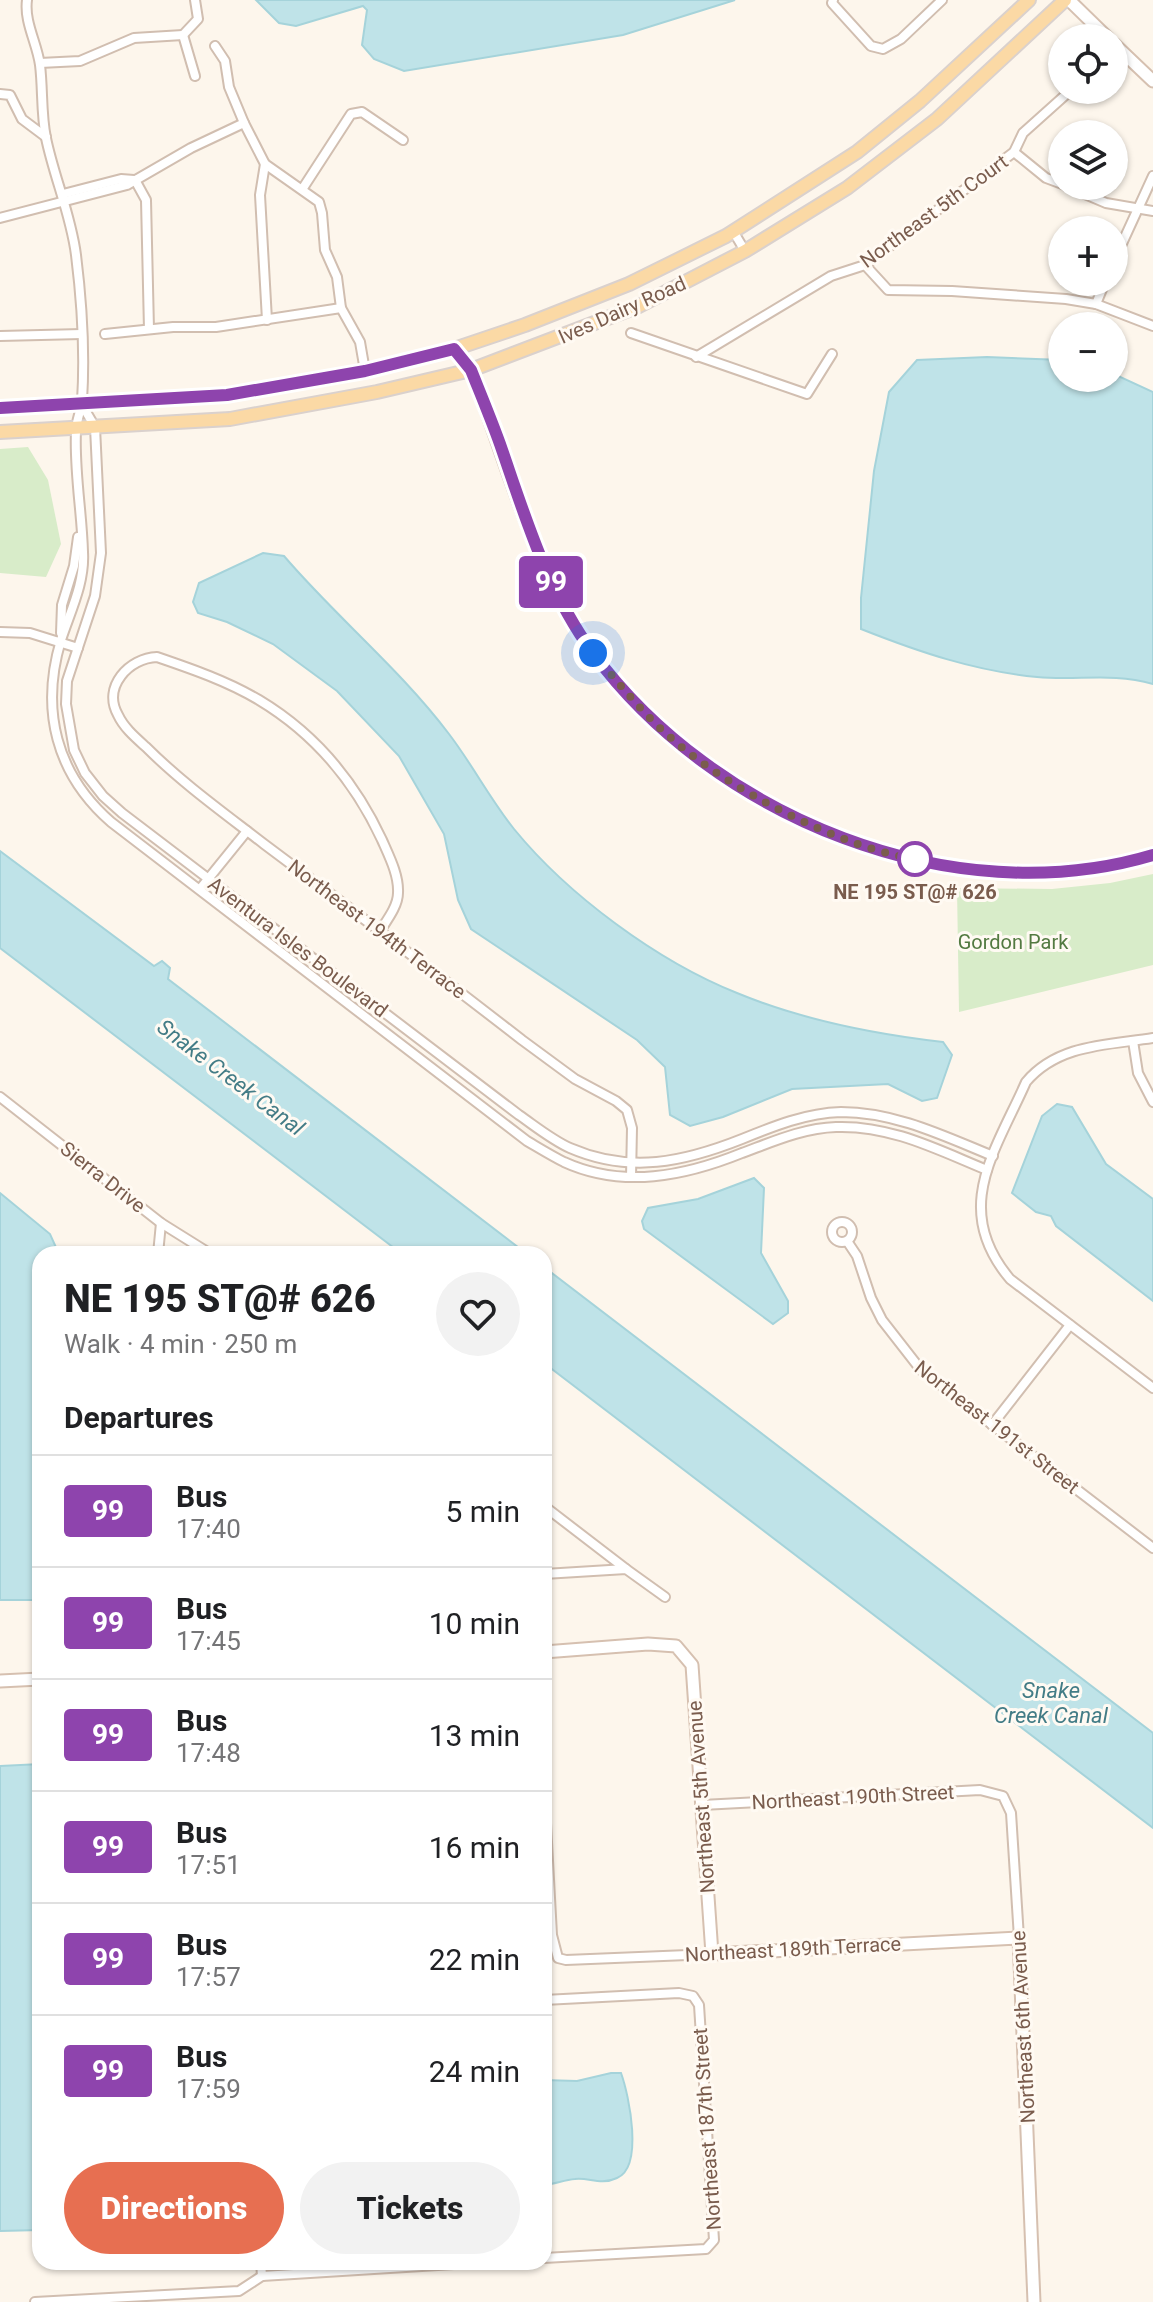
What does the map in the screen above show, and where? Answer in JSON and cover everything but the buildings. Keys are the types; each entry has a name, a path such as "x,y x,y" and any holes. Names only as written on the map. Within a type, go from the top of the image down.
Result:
{"main road":[{"name":"Ives Dairy Road","path":"0,408 227,395 365,371 454,349 629,284 733,231 857,152 920,101 1029,0"},
{"name":"Ives Dairy Road","path":"0,432 230,419 377,392 471,370 639,306 745,251 847,188 937,119 1067,0"}],"street":[{"path":"27,0 26,10 40,63 46,137 64,197 76,254 82,334 82,404"},
{"path":"40,63 80,61 134,38 183,35 198,19 195,0"},
{"path":"833,2 871,46 883,49 901,39 942,0"},
{"path":"1067,0 1093,24"},
{"path":"183,35 195,76"},
{"path":"215,46 225,61 229,87 265,164 319,202 325,250 337,277 341,308 360,342 365,371"},
{"path":"1128,57 1153,81"},
{"path":"0,94 10,95 22,119 46,137"},
{"name":"Northeast 5th Court","path":"696,357 831,276 865,265 1014,152 1023,133 1055,104"},
{"path":"303,188 351,114 362,112 403,140"},
{"path":"0,218 121,179 135,180 191,148 244,123"},
{"path":"1014,152 1048,179"},
{"path":"265,164 260,195 267,320"},
{"path":"1128,228 1153,176"},
{"path":"135,180 146,200 149,329"},
{"path":"1099,200 1153,211"},
{"path":"733,231 745,251"},
{"path":"865,265 888,290 1066,299 1096,304 1153,326"},
{"path":"1096,304 1099,296"},
{"path":"105,334 216,327 341,308"},
{"path":"631,333 807,394 832,354"},
{"path":"0,336 82,334"},
{"path":"454,349 471,370 536,549 559,598 593,653 647,716 673,741 753,797 837,836 907,858 966,868 1030,872 1089,869 1153,855"},
{"name":"Aventura Isles Boulevard","path":"82,404 95,427 100,566 95,596 67,681 66,704 74,750 85,773 103,796 122,813 519,1115 569,1148 609,1160 651,1164 685,1159 788,1121 840,1112 896,1118 993,1156"},
{"name":"Aventura Isles Boulevard","path":"82,404 76,429 82,576 60,643 52,688 62,756 73,778 96,809 527,1141 566,1162 604,1175 631,1177 685,1173 807,1130 862,1127 900,1135 987,1170"},
{"path":"0,632 30,633 78,648"},
{"name":"Northeast 194th Terrace","path":"380,931 398,895 397,879 389,854 371,818 353,787 325,751 262,702 230,684 157,657 146,657 131,665 119,677 114,689 113,703 126,727 167,768 247,831 560,1069 627,1110 632,1128 631,1177"},
{"path":"200,889 247,831"},
{"path":"1153,1038 1070,1051 1034,1072 1026,1082 993,1156 981,1194 981,1226 999,1265 1010,1279 1153,1388"},
{"path":"1133,1041 1138,1073 1153,1102"},
{"name":"Sierra Drive","path":"0,1097 161,1223 198,1246"},
{"path":"159,1246 161,1223"},
{"name":"Northeast 191st Street","path":"847,1241 857,1256 871,1298 905,1353 921,1370 1153,1548"},
{"path":"992,1425 1070,1325"},
{"path":"552,1512 665,1597"},
{"path":"552,1574 626,1569"},
{"name":"Northeast 5th Avenue","path":"552,1651 648,1644 676,1646 692,1665 712,1954"},
{"path":"0,1681 32,1679"},
{"name":"Northeast 190th Street","path":"702,1805 980,1790 1003,1796"},
{"name":"Northeast 6th Avenue","path":"1003,1796 1011,1813 1019,1938 1034,2302"},
{"name":"Northeast 189th Terrace","path":"552,1935 558,1958 566,1960 1019,1938"},
{"name":"Northeast 187th Street","path":"552,2000 679,1993 693,1996 699,2005 714,2240 706,2249 552,2258"},
{"path":"262,2270 262,2276"},
{"path":"35,2302 239,2291 262,2276 358,2270"}],"green space":[{"path":"28,447 48,480 61,544 46,577 0,573 0,449"},
{"name":"Gordon Park","path":"1153,874 1153,965 959,1012 957,888 1052,889 1110,883"}],"water":[{"path":"256,0 735,0 623,35 404,71 374,59 362,45 367,10 363,6 296,26 279,23"},
{"path":"987,357 1048,359 1048,392 1128,392 1128,380 1153,392 1153,684 1123,678 1052,678 992,670 926,653 861,629 861,598 874,471 889,392 917,360"},
{"path":"263,553 284,556 410,687 449,734 514,829 560,878 587,901 676,963 762,1003 838,1025 943,1042 952,1055 937,1098 922,1101 888,1084 792,1089 723,1117 690,1126 670,1115 665,1067 637,1040 471,929 458,900 444,834 399,756 337,691 273,644 227,622 198,613 193,602 199,583"},
{"name":"Snake Creek Canal","path":"0,851 154,966 162,961 170,968 168,979 517,1246 391,1246 0,948"},
{"path":"1057,1104 1072,1107 1106,1164 1153,1199 1153,1301 1056,1226 1051,1216 1036,1212 1012,1193 1042,1116"},
{"path":"754,1178 764,1188 761,1253 788,1301 788,1313 773,1324 644,1229 642,1221 648,1208 698,1199"},
{"path":"0,1193 50,1234 55,1246 32,1246 32,1600 0,1600"},
{"name":"Snake Creek Canal","path":"552,1273 1153,1733 1153,1828 552,1369"},
{"path":"32,1764 32,2230 0,2231 0,1766"},
{"path":"621,2073 632,2130 630,2160 617,2178 605,2181 575,2179 552,2183 552,2080 577,2081"}],"bus line":[{"name":"99","path":"0,408 227,395 365,371 454,349 471,370 499,440 536,549 559,598 593,653 647,716 673,741 753,797 837,836 907,858 966,868 1030,872 1089,869 1153,855"}],"place":[{"name":"NE 195 ST@# 626","path":"915,859"}],"route":[{"path":"593,653 647,716 673,741 753,797 837,836 915,859"}]}
